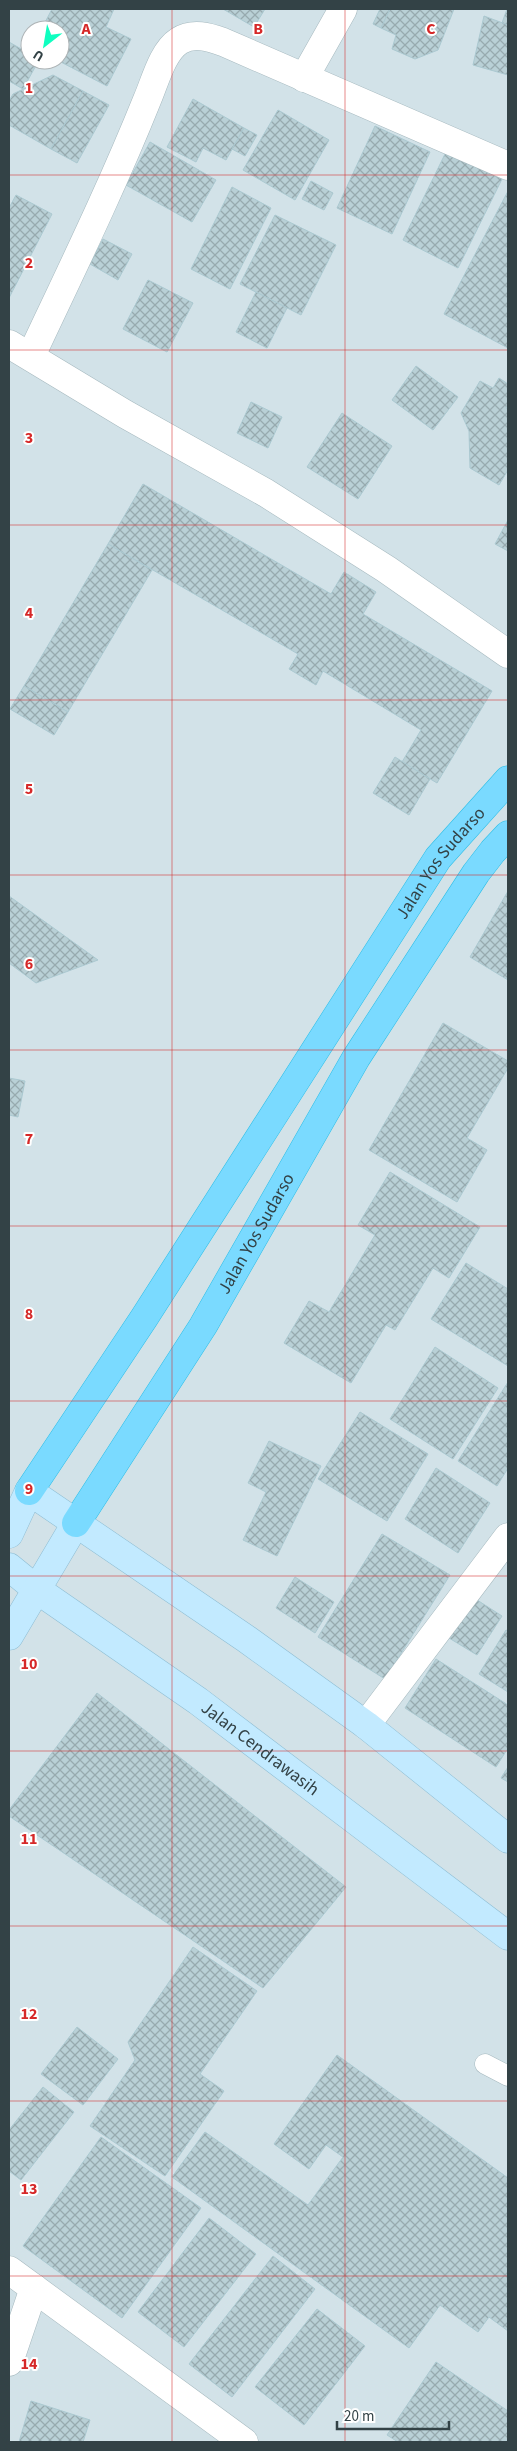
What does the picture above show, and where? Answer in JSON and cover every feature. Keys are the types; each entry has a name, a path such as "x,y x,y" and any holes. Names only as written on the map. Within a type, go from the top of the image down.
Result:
{"highway":[{"name":"Jalan Yos Sudarso","path":"29,1491 150,1310 438,858 508,780"},
{"name":"Jalan Yos Sudarso","path":"76,1523 203,1326 356,1058 476,873 508,835"}],"main road":[{"path":"29,1491 246,1638 366,1725 508,1839"},
{"name":"Jalan Yos Sudarso","path":"9,1534 29,1491"},
{"name":"Jalan Yos Sudarso","path":"9,1636 76,1523"},
{"name":"Jalan Cendrawasih","path":"9,1567 36,1589 198,1701 508,1936"}],"street":[{"path":"304,78 343,9"},
{"path":"508,166 223,42 206,36 191,36 178,41 161,66 119,171 20,350 125,414 266,492 386,569 508,654"},
{"path":"366,1725 508,1537"},
{"path":"9,2270 244,2442"},
{"path":"9,2362 34,2288"}],"lane":[{"path":"485,2064 508,2076"}],"shaded area":[{"path":"9,9 508,9 508,2442 9,2442"}],"building":[{"path":"52,9 114,9 106,27 131,39 107,86 70,67 70,20 46,20"},
{"path":"223,9 265,9 254,27"},
{"path":"380,9 390,9 381,28 373,24"},
{"path":"390,9 454,9 438,50 415,59 392,49 396,35 381,28"},
{"path":"508,9 508,25 502,23"},
{"path":"484,16 508,25 508,75 473,65"},
{"path":"9,42 20,48 20,70 33,70 23,89 9,81"},
{"path":"53,75 83,91 51,149 9,125 9,101 13,94"},
{"path":"83,91 109,105 77,163 51,149"},
{"path":"193,99 244,128 226,160 203,148 196,162 167,147"},
{"path":"278,110 329,140 295,200 243,170"},
{"path":"375,126 430,152 392,234 337,208"},
{"path":"244,128 257,135 245,156 232,149"},
{"path":"150,142 216,180 192,222 126,185"},
{"path":"446,152 502,179 458,268 403,240"},
{"path":"311,181 333,193 324,210 302,199"},
{"path":"232,187 271,208 230,289 191,269"},
{"path":"508,191 508,348 444,314"},
{"path":"16,195 52,214 9,298 9,208"},
{"path":"275,215 336,245 301,315 240,284"},
{"path":"103,239 132,254 118,280 90,264"},
{"path":"148,280 193,303 167,352 123,329"},
{"path":"256,292 287,308 267,348 236,332"},
{"path":"416,366 458,397 433,430 392,400"},
{"path":"499,378 508,384 508,405 506,408 508,409 508,470 499,485 470,468 469,431 461,413 480,381 493,388"},
{"path":"251,402 282,417 268,448 237,433"},
{"path":"342,413 392,446 358,499 307,467"},
{"path":"143,484 331,594 344,572 376,592 363,614 492,691 437,783 402,762 421,730 323,671 316,685 289,669 298,654 108,544"},
{"path":"508,520 508,551 495,544"},
{"path":"108,544 152,570 68,712 24,686"},
{"path":"24,686 68,712 54,735 10,709"},
{"path":"395,757 430,779 409,815 373,793"},
{"path":"508,891 508,980 470,957"},
{"path":"9,896 98,960 36,983 9,963"},
{"path":"443,1023 508,1061 508,1068 467,1138 487,1150 457,1202 369,1150"},
{"path":"9,1078 25,1081 18,1117 9,1115"},
{"path":"390,1172 480,1227 449,1278 433,1268 395,1330 386,1325 351,1383 284,1343 309,1301 329,1312 375,1235 358,1225"},
{"path":"466,1263 508,1289 508,1366 431,1319"},
{"path":"435,1347 498,1388 453,1459 390,1419"},
{"path":"508,1382 508,1468 497,1486 458,1461"},
{"path":"360,1412 428,1454 387,1521 318,1479"},
{"path":"269,1441 321,1466 277,1556 243,1540 266,1492 248,1483"},
{"path":"436,1468 490,1503 458,1553 405,1519"},
{"path":"382,1534 450,1575 385,1679 318,1637"},
{"path":"295,1577 334,1602 315,1633 276,1608"},
{"path":"474,1598 502,1616 477,1655 449,1638"},
{"path":"506,1630 508,1631 508,1692 479,1674"},
{"path":"436,1659 508,1705 508,1748 496,1767 405,1708"},
{"path":"97,1693 346,1887 263,1988 9,1816 9,1810"},
{"path":"508,1767 508,1782 501,1778"},
{"path":"193,1947 257,1991 200,2074 224,2091 165,2176 90,2126 135,2060 128,2042"},
{"path":"77,2027 118,2059 83,2105 41,2074"},
{"path":"337,2055 508,2178 508,2331 489,2317 478,2332 440,2305 409,2348 172,2177 205,2132 308,2205 343,2157 326,2145 309,2169 274,2144"},
{"path":"43,2087 74,2112 21,2180 9,2171 9,2130"},
{"path":"101,2137 201,2208 122,2318 23,2246"},
{"path":"209,2218 256,2254 184,2347 138,2312"},
{"path":"273,2256 315,2289 232,2397 189,2364"},
{"path":"317,2309 365,2346 304,2425 255,2387"},
{"path":"436,2362 508,2411 508,2442 398,2442 387,2435"},
{"path":"31,2401 90,2420 83,2442 19,2442"}]}
